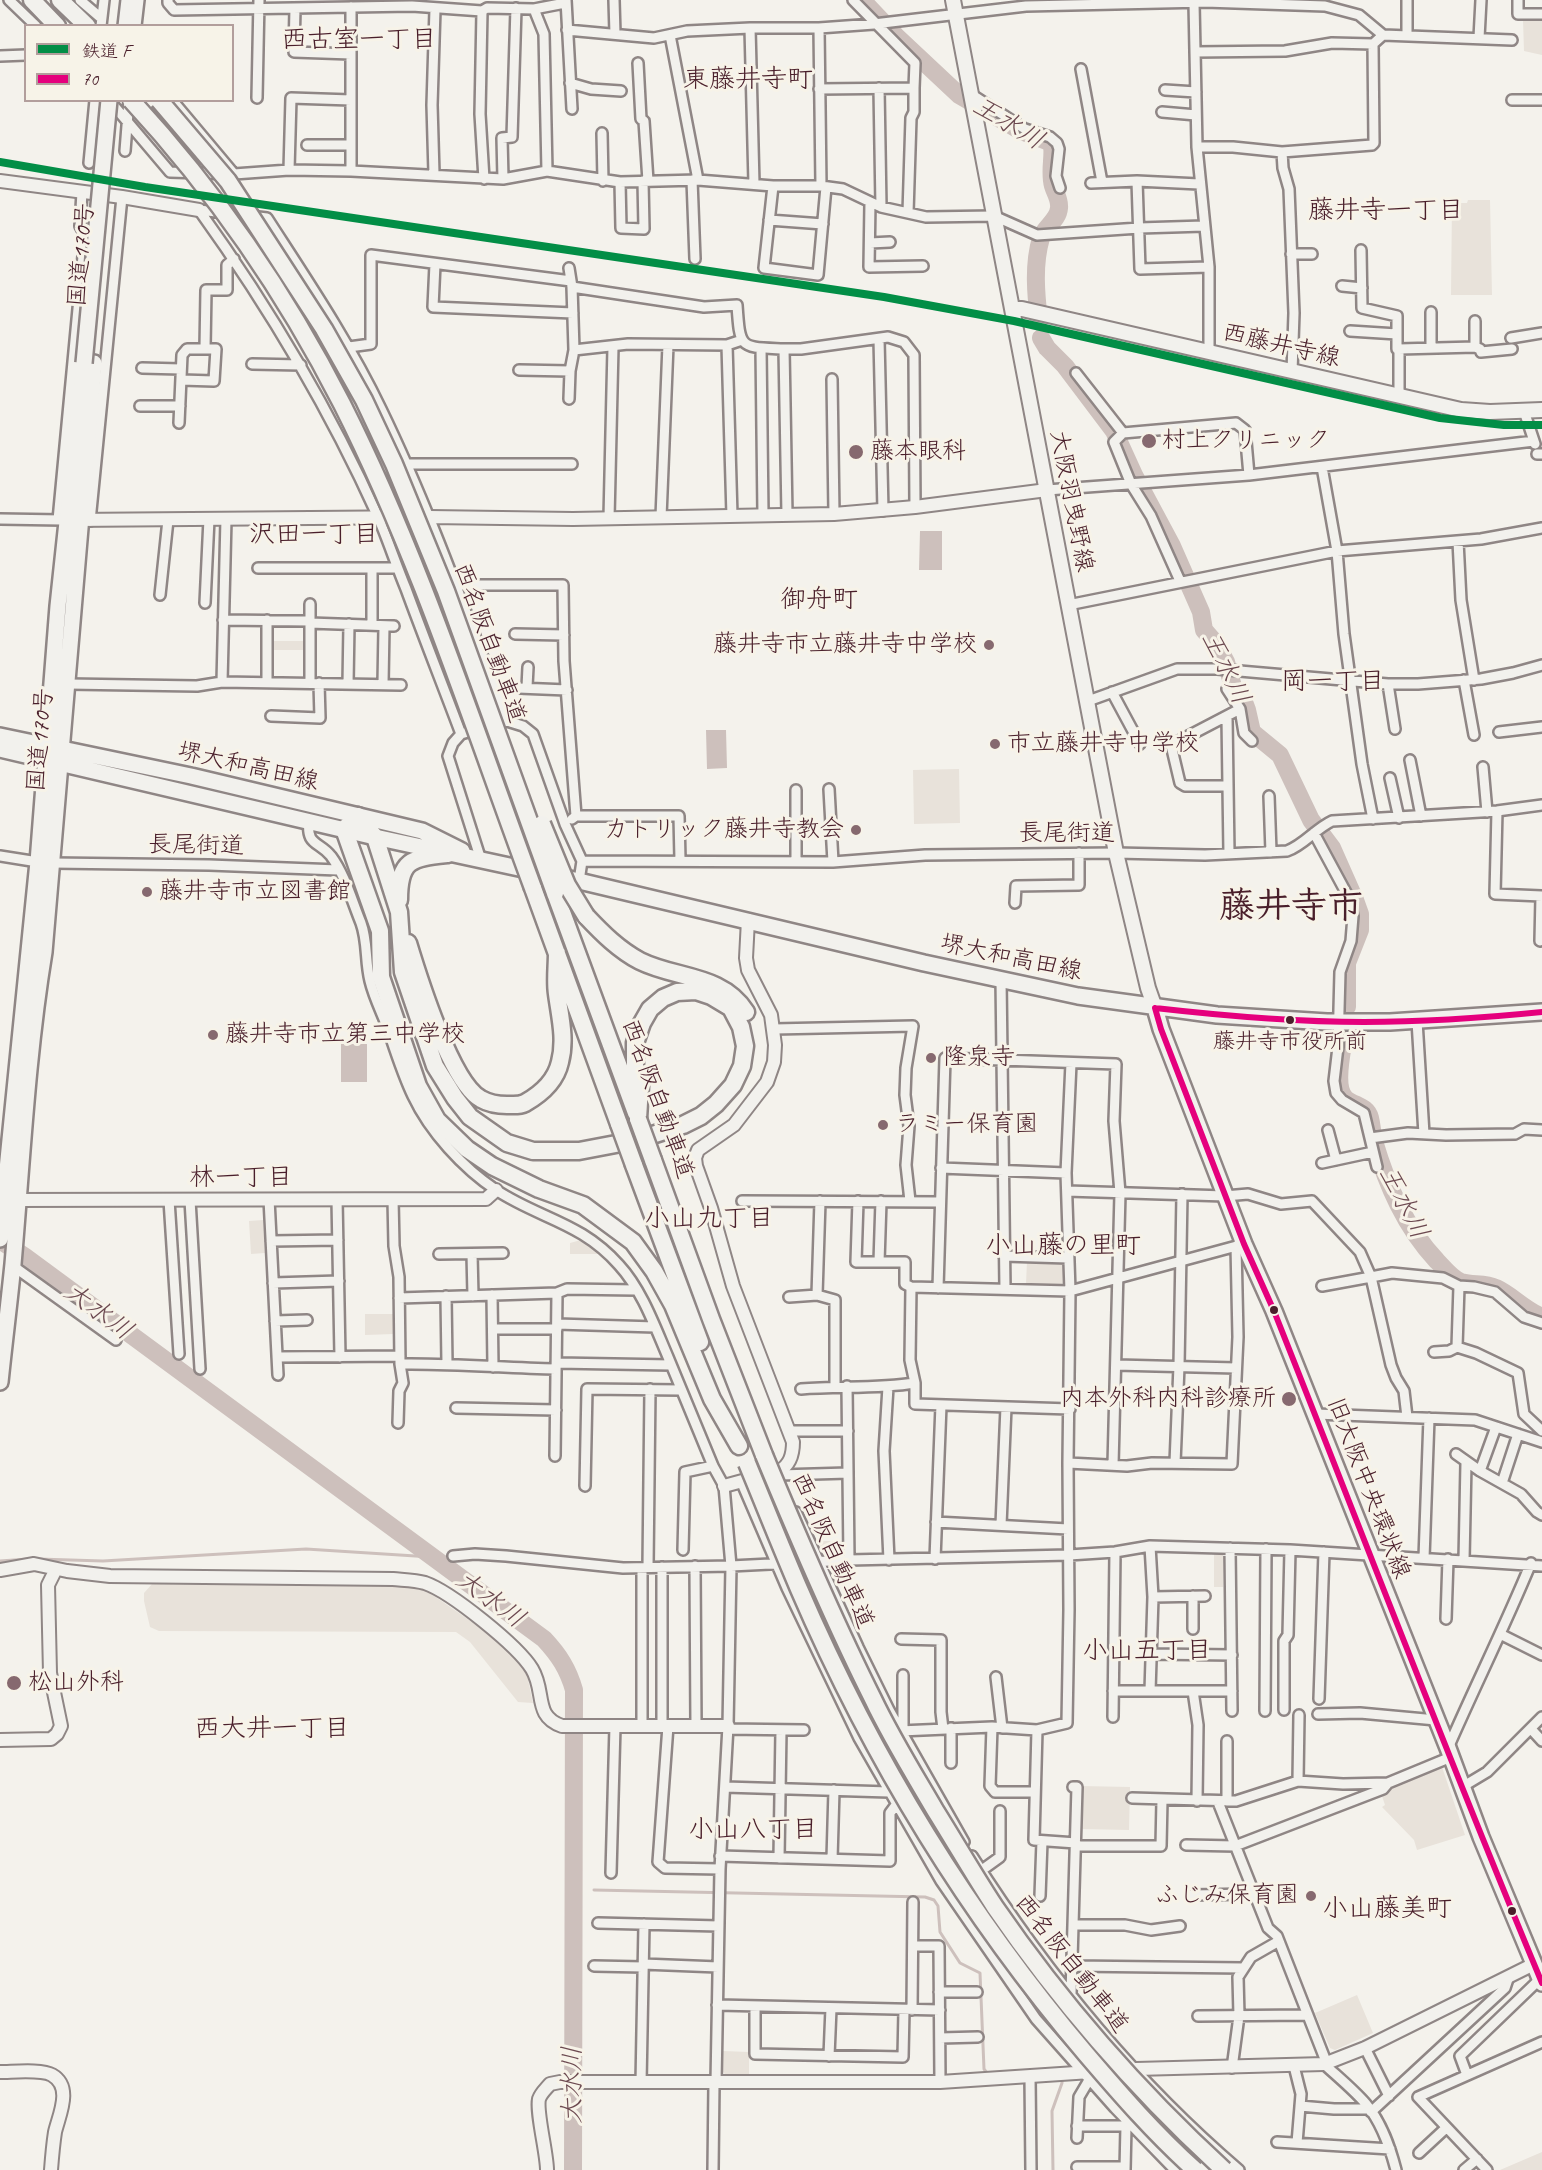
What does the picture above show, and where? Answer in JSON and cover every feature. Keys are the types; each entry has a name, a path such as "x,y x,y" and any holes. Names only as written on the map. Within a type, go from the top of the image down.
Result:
{"highway":[{"path":"32,0 55,24"},
{"path":"60,0 96,23"},
{"name":"西名阪自動車道","path":"132,102 178,153 219,206 273,283 342,403 375,472 427,599 739,1446 799,1590 844,1684 896,1782 969,1902 1012,1963 1138,2115 1195,2170"},
{"name":"西名阪自動車道","path":"161,102 228,182 324,329 364,400 394,464 502,728 555,893 711,1319 820,1589 874,1702 917,1780 994,1905 1038,1966 1151,2099 1224,2170"},
{"path":"379,953 418,1052 443,1102 461,1123 479,1137 521,1157 545,1161 573,1161 638,1149 692,1131 717,1117 745,1082 753,1062 754,1044 752,1027 740,1003 729,992 712,982 640,961 612,942 586,916 567,885 502,728"},
{"path":"556,953 557,993 562,1016 563,1044 560,1064 551,1082 537,1096 521,1105 499,1105 480,1099 464,1084 440,1036 415,966 375,837 358,816 344,829 380,931 381,977 418,1086 437,1120 467,1149 492,1166 539,1189 583,1206 633,1242 654,1271 673,1305 712,1399 739,1446"},
{"path":"448,854 417,858 406,866 399,884 403,972 435,1066 470,1117 507,1143 533,1151 579,1151 626,1142 683,1125 701,1116 716,1104 733,1085 742,1066 746,1046 741,1027 731,1008 711,996 696,991 677,992 663,998 650,1009 642,1023 635,1044 635,1068 640,1086 638,1119"}],"main road":[{"path":"117,24 126,3"},
{"path":"126,3 126,24"},
{"name":"大阪羽曳野線","path":"955,6 1116,852 1148,988 1155,1008"},
{"name":"国道170号","path":"89,363 109,102"},
{"name":"国道170号","path":"45,862 45,753 74,520 89,363 119,102"},
{"name":"西藤井寺線","path":"1012,309 1038,313 1399,398 1461,410 1542,410"},
{"name":"国道170号","path":"1,1232 7,1200 45,862 63,748 68,684 74,520"},
{"name":"堺大和高田線","path":"0,736 45,753 61,764 1078,996 1217,1015 1339,1022 1418,1020 1542,1012"},
{"name":"堺大和高田線","path":"0,749 45,753 63,748 358,816 422,831 481,860"},
{"name":"旧大阪中央環状線","path":"1155,1008 1225,1196 1240,1245 1274,1311 1462,1787 1538,1961 1541,1981"},
{"name":"国道170号","path":"0,1382 15,1233 7,1200"}],"street":[{"path":"9,0 34,24"},
{"path":"80,0 96,23"},
{"path":"96,23 104,0"},
{"path":"168,0 174,10 214,5 259,4 295,8 338,3 351,7 384,3 480,11 487,8 534,9 565,2 572,109"},
{"path":"479,0 480,114 484,178"},
{"path":"614,0 615,34"},
{"path":"1407,0 1407,35"},
{"path":"1479,38 1481,0"},
{"path":"1518,0 1518,14 1542,14"},
{"path":"855,1 881,23 915,63 908,213"},
{"path":"567,30 654,38 687,31 819,28 881,23 955,6 1026,6 1056,2 1194,3 1205,1 1325,3 1359,15 1383,35 1512,40"},
{"path":"126,3 135,24"},
{"path":"1194,3 1199,183 1209,267 1209,353"},
{"path":"257,98 259,4"},
{"path":"351,7 351,171"},
{"path":"295,8 294,52 351,54"},
{"path":"503,178 502,138 512,137 516,8"},
{"path":"434,174 432,105 435,9"},
{"path":"534,9 544,34 547,171"},
{"path":"750,28 754,184"},
{"path":"773,186 765,268 818,275 823,224 819,28"},
{"path":"670,35 695,180 695,259"},
{"path":"1197,147 1233,147 1282,152 1372,145 1374,143 1374,44 1383,35"},
{"path":"1195,52 1285,51 1332,43 1374,44"},
{"path":"0,56 24,55"},
{"path":"620,182 621,228 644,229 644,121 641,119 638,63"},
{"path":"1081,69 1102,182"},
{"path":"570,83 591,89 621,90"},
{"path":"879,88 881,207"},
{"path":"819,89 914,88"},
{"path":"1165,90 1196,92"},
{"path":"290,170 291,98 351,100"},
{"path":"1512,100 1542,100"},
{"path":"90,163 96,102"},
{"path":"111,102 170,172 234,174 290,170 351,171 503,178 547,171 620,182 695,180 773,186 823,186 843,189 881,207 926,217 994,216 1042,236 1139,228 1204,226"},
{"path":"125,151 130,102"},
{"path":"174,102 234,174"},
{"path":"973,102 1025,129 1050,137 1057,143 1059,149 1056,177 1060,188"},
{"path":"1162,112 1196,115"},
{"path":"602,133 603,181"},
{"path":"308,145 351,145"},
{"path":"1282,152 1283,168 1289,189 1292,254 1294,313 1292,372"},
{"path":"1137,181 1140,270 1209,267"},
{"path":"1091,183 1137,181 1199,183"},
{"path":"0,182 122,196 199,210 267,218 349,347 407,464 430,517 494,687 502,728"},
{"path":"74,520 85,235 80,226 82,192"},
{"path":"74,520 122,196"},
{"path":"870,202 869,267 923,266"},
{"path":"199,210 234,259 301,365 378,517 461,734"},
{"path":"770,220 823,224"},
{"path":"870,243 890,242"},
{"path":"1361,250 1362,308 1397,316 1399,398"},
{"path":"1292,254 1312,254"},
{"path":"349,347 371,344 371,255 571,284 704,307 737,305 738,334 750,347 801,349 888,338 904,342 914,356 915,507"},
{"path":"205,348 206,290 227,290 227,264 234,259"},
{"path":"435,264 433,307 573,313"},
{"path":"569,268 574,350 570,370 569,399"},
{"path":"1342,286 1362,288"},
{"path":"1431,312 1431,348"},
{"path":"1474,347 1475,321"},
{"path":"1350,331 1397,334"},
{"path":"1511,338 1542,333"},
{"path":"879,339 883,511"},
{"path":"574,350 628,344 727,345 742,340"},
{"path":"661,517 668,345"},
{"path":"727,345 732,516"},
{"path":"609,518 613,347"},
{"path":"1399,349 1474,347 1480,349 1481,352 1512,349"},
{"path":"762,348 763,515"},
{"path":"179,423 182,355 187,349 216,349 214,381 181,380"},
{"path":"784,349 787,515"},
{"path":"252,364 301,365"},
{"path":"142,368 181,369"},
{"path":"519,370 570,370"},
{"path":"1076,373 1123,433"},
{"path":"832,379 834,514"},
{"path":"140,406 180,406"},
{"path":"0,519 609,518 883,511 1047,490 1322,467 1534,442 1524,411"},
{"path":"1180,581 1151,516 1131,484 1114,442 1123,433 1236,423 1245,430 1249,474"},
{"path":"407,464 572,464"},
{"path":"1322,467 1337,550 1341,612 1362,764 1373,819"},
{"path":"205,603 209,519"},
{"path":"222,682 226,519"},
{"path":"160,596 168,520"},
{"path":"1068,605 1337,550 1458,541 1542,528"},
{"path":"1458,541 1461,600 1474,735"},
{"path":"258,568 398,568"},
{"path":"372,568 372,625"},
{"path":"455,585 563,585 567,690 576,816"},
{"path":"271,716 320,718 314,683 310,604"},
{"path":"224,620 394,626"},
{"path":"267,620 267,682"},
{"path":"348,684 349,624"},
{"path":"383,684 384,626"},
{"path":"515,634 564,635"},
{"path":"1088,701 1177,669 1221,669 1388,684 1418,684 1469,680 1513,673 1542,665"},
{"path":"527,687 528,667"},
{"path":"68,684 197,686 222,682 267,682 401,685"},
{"path":"1388,684 1395,729"},
{"path":"494,687 567,690"},
{"path":"1227,689 1240,709 1244,733 1252,741"},
{"path":"1113,692 1140,744"},
{"path":"1228,786 1185,786 1180,783 1171,745 1240,709"},
{"path":"1227,717 1229,854"},
{"path":"481,860 448,756 453,743 461,734 523,726 533,734 582,861 579,881"},
{"path":"1499,732 1542,727"},
{"path":"1410,760 1421,816"},
{"path":"1483,767 1492,811 1495,894 1541,896 1540,941"},
{"path":"1390,778 1399,818"},
{"path":"830,789 833,862"},
{"path":"796,790 796,862"},
{"path":"1269,796 1271,852"},
{"name":"長尾街道","path":"582,861 833,862 925,855 1116,852 1205,855 1271,852 1295,848 1332,821 1492,811 1542,805"},
{"path":"566,824 576,816 679,816 680,860"},
{"path":"309,821 309,838 330,855 363,927 367,941 370,980 413,1096 426,1119 470,1170 496,1190 583,1233 601,1246 621,1266 655,1327 713,1466 724,1486 731,1566 728,1727 720,1856 713,2170"},
{"path":"1317,830 1348,898 1353,916 1352,941 1340,972 1338,1047 1334,1081 1336,1093 1351,1107 1364,1113 1377,1167"},
{"path":"1015,903 1016,886 1079,885 1079,853"},
{"name":"長尾街道","path":"0,856 45,862 338,870"},
{"path":"748,920 746,958 748,970 771,1015 774,1029 774,1062 767,1082 734,1125 704,1144 698,1150 695,1158 733,1286 793,1442 793,1451 780,1473"},
{"path":"1001,979 1005,1289"},
{"path":"1418,1020 1424,1134"},
{"path":"774,1029 913,1026 905,1095 909,1126 906,1165 910,1201"},
{"path":"938,1288 945,1058 1116,1064 1114,1121 1120,1193 1113,1466"},
{"path":"902,1731 997,1727 1036,1730 1067,1724 1070,1291 1066,1173 1071,1063"},
{"path":"1328,1130 1336,1160"},
{"path":"1370,1138 1408,1133 1515,1134 1524,1130 1542,1130"},
{"path":"1322,1163 1373,1152"},
{"path":"941,1168 1066,1173"},
{"path":"7,1200 486,1199 496,1190"},
{"path":"1067,1191 1225,1196 1248,1194 1281,1204 1312,1201 1360,1252 1371,1277 1391,1365 1404,1391 1407,1417"},
{"path":"1175,1463 1182,1194"},
{"path":"269,1199 278,1375"},
{"path":"337,1199 340,1357"},
{"path":"393,1199 403,1383 399,1391 398,1423"},
{"path":"169,1200 179,1354"},
{"path":"190,1200 200,1369"},
{"path":"742,1201 940,1202"},
{"path":"817,1295 820,1201"},
{"path":"858,1201 856,1262 905,1262 905,1284 911,1287 1070,1291 1240,1245 1232,1464 1175,1463 1113,1466 1068,1463"},
{"path":"879,1262 881,1201"},
{"path":"271,1241 338,1240"},
{"path":"440,1254 503,1253"},
{"path":"472,1254 473,1296"},
{"path":"1004,1256 1068,1258"},
{"path":"13,1266 116,1340"},
{"path":"1322,1286 1392,1273 1443,1278 1459,1286 1495,1292 1524,1317 1542,1323"},
{"path":"273,1282 339,1281"},
{"path":"1457,1347 1459,1286"},
{"path":"911,1287 910,1360 915,1383 915,1404 1070,1409"},
{"path":"399,1298 557,1293 567,1289 636,1290"},
{"path":"555,1456 557,1293"},
{"path":"492,1295 493,1367"},
{"path":"789,1297 817,1295 835,1300 835,1386"},
{"path":"446,1296 447,1364"},
{"path":"275,1321 307,1320"},
{"path":"493,1329 655,1327"},
{"path":"1434,1352 1449,1352 1457,1347 1476,1353 1518,1373 1524,1414 1542,1431"},
{"path":"277,1357 340,1357 493,1367 671,1365"},
{"path":"1116,1365 1236,1368"},
{"path":"801,1389 835,1386 888,1387 915,1383"},
{"path":"847,1386 849,1560"},
{"path":"888,1387 884,1451 889,1560"},
{"path":"585,1486 587,1389 681,1390"},
{"path":"642,1726 650,1389"},
{"path":"935,1559 941,1405"},
{"path":"1001,1525 1006,1407"},
{"path":"456,1408 556,1410"},
{"path":"1315,1414 1475,1420 1542,1440"},
{"path":"1424,1558 1429,1418"},
{"path":"1480,1471 1496,1427"},
{"path":"789,1431 848,1431"},
{"path":"1502,1483 1518,1434"},
{"path":"1456,1454 1466,1463 1521,1494 1542,1515"},
{"path":"1464,1560 1466,1463"},
{"path":"683,1550 685,1472 713,1466"},
{"path":"780,1473 858,1647 902,1731 982,1870 1010,1913 1071,1994 1136,2069 1180,2116 1239,2170"},
{"path":"724,1486 780,1473 848,1473"},
{"path":"741,1481 824,1668 888,1792 941,1881 1036,2019 1128,2125 1175,2170"},
{"path":"936,1522 1068,1528"},
{"path":"453,1556 474,1554 564,1563 662,1567 1069,1555 1115,1552 1150,1546 1290,1550 1531,1563 1542,1566"},
{"path":"1150,1546 1153,1597 1150,1691"},
{"path":"1230,1548 1232,1711"},
{"path":"1265,1711 1266,1549"},
{"path":"1284,1710 1284,1641 1288,1635 1290,1550"},
{"path":"1113,1718 1115,1552"},
{"path":"1319,1700 1324,1552"},
{"path":"1446,1619 1448,1559"},
{"path":"1186,1845 1235,1846 1383,1789 1388,1783 1450,1753 1482,1669 1531,1563"},
{"path":"0,1570 34,1564 110,1576 393,1579 424,1583 441,1590 513,1645 536,1677 543,1711 552,1723 566,1726 696,1726 804,1730"},
{"path":"695,1566 696,1726"},
{"path":"662,1567 665,1726 658,1863 664,1868 720,1869"},
{"path":"0,1740 51,1739 61,1726 50,1673 48,1585 56,1569"},
{"path":"1192,1596 1193,1629"},
{"path":"1153,1597 1205,1596"},
{"path":"1500,1634 1542,1655"},
{"path":"901,1639 941,1640 941,1712 947,1729 951,1763"},
{"path":"1152,1654 1232,1655"},
{"path":"902,1731 903,1675"},
{"path":"996,1677 997,1727 990,1786 995,1792 1035,1792"},
{"path":"1113,1691 1232,1691"},
{"path":"1193,1691 1198,1725 1197,1801"},
{"path":"1318,1714 1360,1713 1436,1720"},
{"path":"1298,1782 1299,1715"},
{"path":"1462,1787 1487,1772 1532,1730 1542,1717"},
{"path":"611,1873 615,1726"},
{"path":"779,1857 781,1730"},
{"path":"1036,1730 1034,1840 1076,1845 1161,1846 1162,1800"},
{"path":"1532,1730 1542,1741"},
{"path":"1227,1741 1222,1802 1235,1846 1268,1928 1277,1936 1325,2064 1370,2111 1390,2148 1396,2170"},
{"path":"1132,1798 1222,1802 1236,1801 1298,1782 1388,1783"},
{"path":"725,1787 888,1792"},
{"path":"1071,1994 1077,1787 1073,1787"},
{"path":"832,1859 834,1790"},
{"path":"720,1856 890,1861 890,1813 896,1805"},
{"path":"982,1870 1000,1857 1000,1811"},
{"path":"1040,1896 1041,1840"},
{"path":"1191,1895 1255,1894"},
{"path":"755,2006 755,2055 903,2057 913,1946 913,1902"},
{"path":"598,1923 719,1926"},
{"path":"641,2083 644,1924"},
{"path":"1073,1925 1125,1925 1151,1930 1180,1926"},
{"path":"1232,2067 1239,2016 1238,1977 1251,1957 1279,1941"},
{"path":"913,1946 939,1946 940,2082"},
{"path":"547,2170 545,2142 538,2108 543,2091 550,2084 564,2082 940,2082 1062,2075 1086,2077 1136,2069 1325,2064 1365,2048 1538,1961"},
{"path":"594,1966 718,1967"},
{"path":"1072,1966 1243,1968"},
{"path":"1300,2106 1370,2111 1505,1988 1509,1976"},
{"path":"1467,2075 1460,2056 1541,1981"},
{"path":"939,1992 976,1992"},
{"path":"717,2005 940,2010"},
{"path":"829,2056 831,2008"},
{"path":"1198,2016 1308,2015"},
{"path":"940,2038 978,2037"},
{"path":"1487,2170 1418,2097 1542,2042"},
{"path":"1365,2048 1389,2096"},
{"path":"1294,2066 1301,2094 1297,2143"},
{"path":"0,2072 46,2073 60,2082 63,2101 51,2170"},
{"path":"1030,2077 1031,2170"},
{"path":"1077,2138 1079,2097 1086,2077"},
{"path":"1077,2126 1128,2125"},
{"path":"1077,2165 1125,2168 1128,2125"},
{"path":"1419,2154 1446,2128"},
{"path":"1277,2142 1390,2148"},
{"path":"1464,2170 1476,2160"}],"shaded area":[{"path":"1523,20 1542,20 1542,55 1524,51"},
{"path":"1468,200 1490,200 1492,295 1451,295 1452,203 1467,203"},
{"path":"920,531 942,531 942,570 919,570"},
{"path":"270,641 304,641 304,650 270,650"},
{"path":"706,730 726,730 727,768 707,769"},
{"path":"959,769 960,823 914,824 913,770"},
{"path":"341,1044 367,1044 367,1082 341,1082"},
{"path":"263,1220 265,1253 251,1254 249,1221"},
{"path":"581,1240 599,1254 570,1254 570,1243"},
{"path":"1027,1261 1060,1262 1064,1265 1065,1281 1062,1284 1026,1284"},
{"path":"365,1314 394,1314 394,1334 365,1335"},
{"path":"818,1541 842,1541 842,1557 826,1555"},
{"path":"1214,1552 1223,1554 1223,1587 1214,1587"},
{"path":"152,1584 375,1585 410,1586 427,1591 504,1644 526,1670 533,1703 518,1702 470,1642 456,1632 159,1631 150,1627 144,1601 144,1593"},
{"path":"1442,1767 1465,1835 1417,1850 1414,1840 1382,1807 1385,1805 1381,1793 1389,1787"},
{"path":"1081,1786 1130,1787 1129,1830 1080,1829"},
{"path":"1081,1969 1093,1969 1092,1985 1076,1984 1076,1972"},
{"path":"1357,1995 1373,2033 1335,2050 1330,2048 1315,2013"},
{"path":"723,2051 749,2052 749,2075 725,2074 723,2072"},
{"path":"1542,2152 1542,2170 1500,2170"}],"waterway":[{"name":"王水川","path":"862,0 896,36 959,95 1019,130 1052,145 1052,180 1059,208 1056,217 1043,234 1038,248 1036,280 1039,321"},
{"name":"王水川","path":"1041,338 1114,431 1134,475 1172,546 1201,612 1204,630 1217,645 1226,662 1234,690 1244,702 1247,710 1252,732 1280,755 1311,820 1332,848 1360,914 1360,930 1347,963 1347,1007"},
{"name":"王水川","path":"1345,1033 1339,1068 1342,1093 1346,1099 1368,1114 1385,1174 1398,1205 1415,1234 1437,1261 1457,1280 1496,1288 1542,1317"},
{"name":"大水川","path":"1,1241 544,1639 562,1663 574,1690 573,2170"},
{"path":"38,1559 103,1561 306,1549 431,1557"},
{"path":"0,1561 28,1559"},
{"path":"594,1890 925,1897 934,1900 938,1906 940,1932 960,1963 980,1973 984,2069 987,2073 991,2073"},
{"path":"1053,2170 1052,2111 1062,2078"}],"rail line":[{"name":"F","path":"0,162 145,187 884,297 1014,321 1440,418 1504,425 1542,425"}],"transit line":[{"name":"70","path":"1155,1008 1244,1244 1274,1311 1542,1983"},
{"name":"70","path":"1155,1008 1260,1018 1364,1022 1453,1019 1542,1012"}],"place":[{"name":"村上クリニック","path":"1149,441"},
{"name":"藤本眼科","path":"856,452"},
{"name":"藤井寺市立藤井寺中学校","path":"989,645"},
{"name":"市立藤井寺中学校","path":"995,744"},
{"name":"カトリック藤井寺教会","path":"856,830"},
{"name":"藤井寺市立図書館","path":"147,892"},
{"name":"藤井寺市役所前","path":"1290,1020"},
{"name":"藤井寺市立第三中学校","path":"213,1035"},
{"name":"隆泉寺","path":"931,1058"},
{"name":"ラミー保育園","path":"883,1125"},
{"name":"内本外科内科診療所","path":"1289,1399"},
{"name":"松山外科","path":"14,1683"},
{"name":"ふじみ保育園","path":"1311,1896"}],"district":[{"name":"西古室一丁目","path":"359,40"},
{"name":"東藤井寺町","path":"748,80"},
{"name":"藤井寺一丁目","path":"1386,211"},
{"name":"沢田一丁目","path":"314,535"},
{"name":"御舟町","path":"819,600"},
{"name":"岡一丁目","path":"1333,682"},
{"name":"藤井寺市","path":"1291,908"},
{"name":"林一丁目","path":"241,1178"},
{"name":"小山九丁目","path":"709,1219"},
{"name":"小山藤の里町","path":"1063,1246"},
{"name":"小山五丁目","path":"1147,1651"},
{"name":"西大井一丁目","path":"272,1729"},
{"name":"小山八丁目","path":"753,1830"},
{"name":"小山藤美町","path":"1387,1909"}]}
